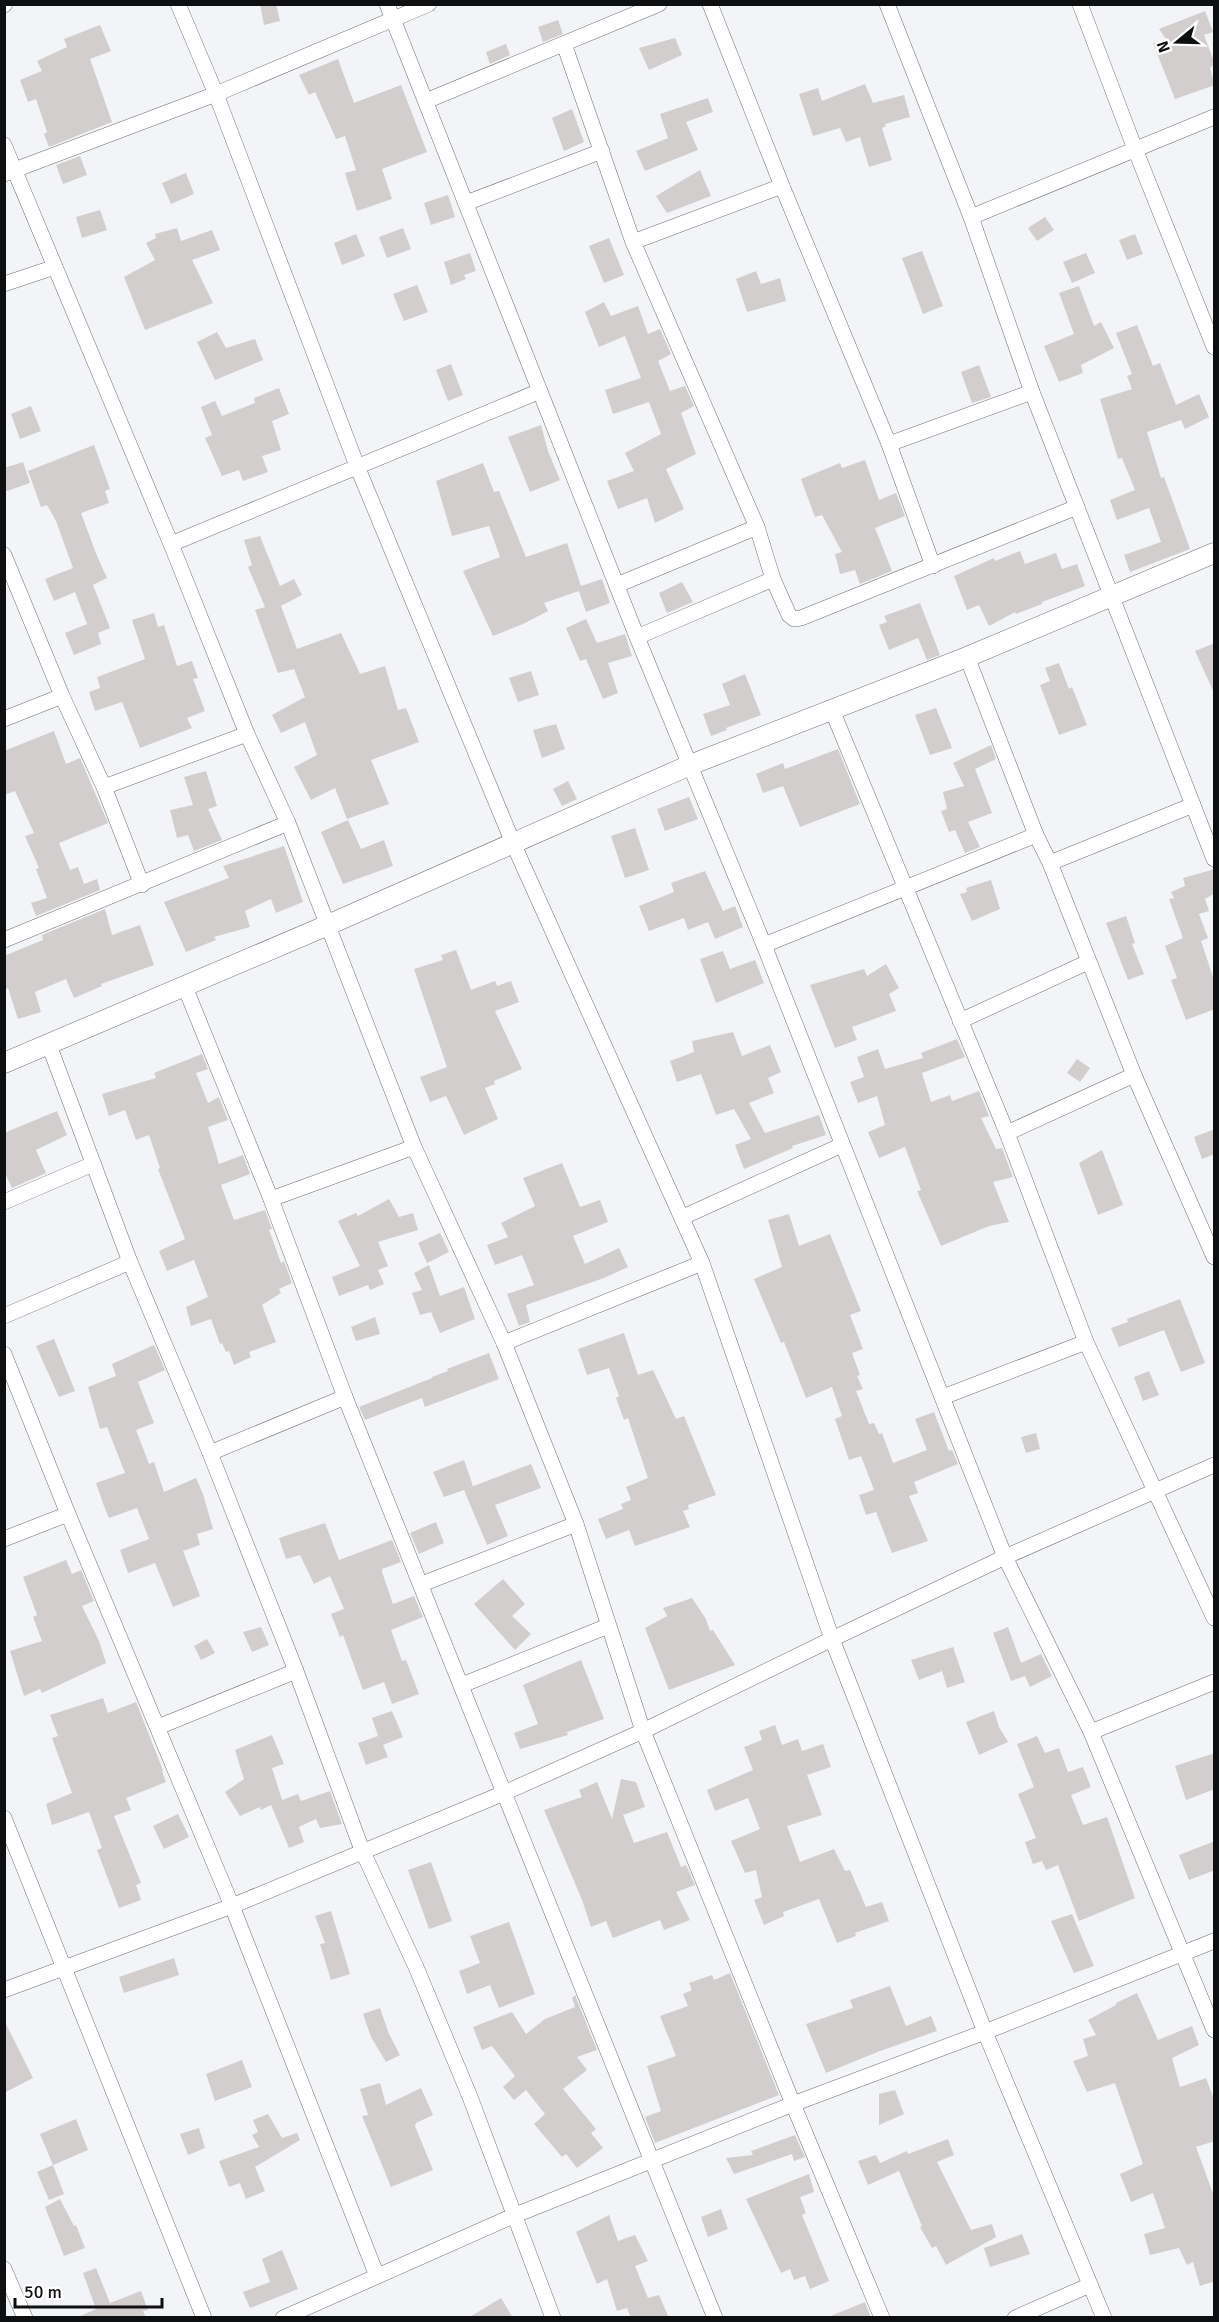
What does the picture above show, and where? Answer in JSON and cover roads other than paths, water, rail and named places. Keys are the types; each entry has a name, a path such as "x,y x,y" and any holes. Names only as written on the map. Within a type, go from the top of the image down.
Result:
{"street":[{"path":"178,4 216,94 357,466 513,843 702,1263 832,1639 985,2032 1104,2318"},
{"path":"387,4 637,637 764,945 1005,1557 1091,1732 1215,2030"},
{"path":"10,172 216,94 429,4"},
{"path":"426,101 659,4"},
{"path":"710,4 782,186 889,444 933,566"},
{"path":"886,4 970,217 1032,392 1215,859"},
{"path":"1080,4 1135,149 1215,347"},
{"path":"564,44 633,242 756,527 773,579 789,615 794,619 801,618 1077,507"},
{"path":"970,217 1215,117"},
{"path":"4,145 10,172 55,267 171,544 247,734 288,823 414,1147 504,1343 576,1524 643,1731 792,2104 882,2318"},
{"path":"466,203 602,151"},
{"path":"633,242 782,186"},
{"path":"4,284 55,267"},
{"path":"171,544 540,391"},
{"path":"889,444 1032,392"},
{"path":"617,585 756,527"},
{"path":"4,1063 328,925 690,765 967,657 1215,553"},
{"path":"4,555 62,696 104,787 142,885"},
{"path":"637,637 773,579"},
{"path":"967,657 1036,835 1050,863 1134,1075 1209,1226 1215,1257"},
{"path":"4,719 62,696"},
{"path":"832,710 1007,1133 1086,1342 1215,1618"},
{"path":"104,787 247,734"},
{"path":"1050,863 1193,805"},
{"path":"4,940 288,823"},
{"path":"764,945 1036,835"},
{"path":"960,1021 1088,963"},
{"path":"185,987 271,1199 345,1397 715,2318"},
{"path":"49,1045 130,1262 210,1453 296,1671 362,1850 416,1967 470,2097 553,2318"},
{"path":"1007,1133 1134,1075"},
{"path":"683,1217 842,1145"},
{"path":"271,1199 414,1147"},
{"path":"4,1202 93,1164"},
{"path":"4,1316 130,1262"},
{"path":"504,1343 702,1263"},
{"path":"943,1397 1086,1342"},
{"path":"4,1354 68,1514 232,1906 377,2276"},
{"path":"210,1453 345,1397"},
{"path":"4,1990 232,1906 362,1850 504,1793 643,1731 1005,1557 1215,1465"},
{"path":"4,1539 68,1514"},
{"path":"422,1584 576,1524"},
{"path":"462,1685 608,1626"},
{"path":"158,1726 296,1671"},
{"path":"1091,1732 1215,1683"},
{"path":"4,1818 204,2318"},
{"path":"284,2318 513,2216 792,2104 985,2032 1215,1941"},
{"path":"4,2269 25,2318"},
{"path":"1015,2318 1090,2285"}]}
